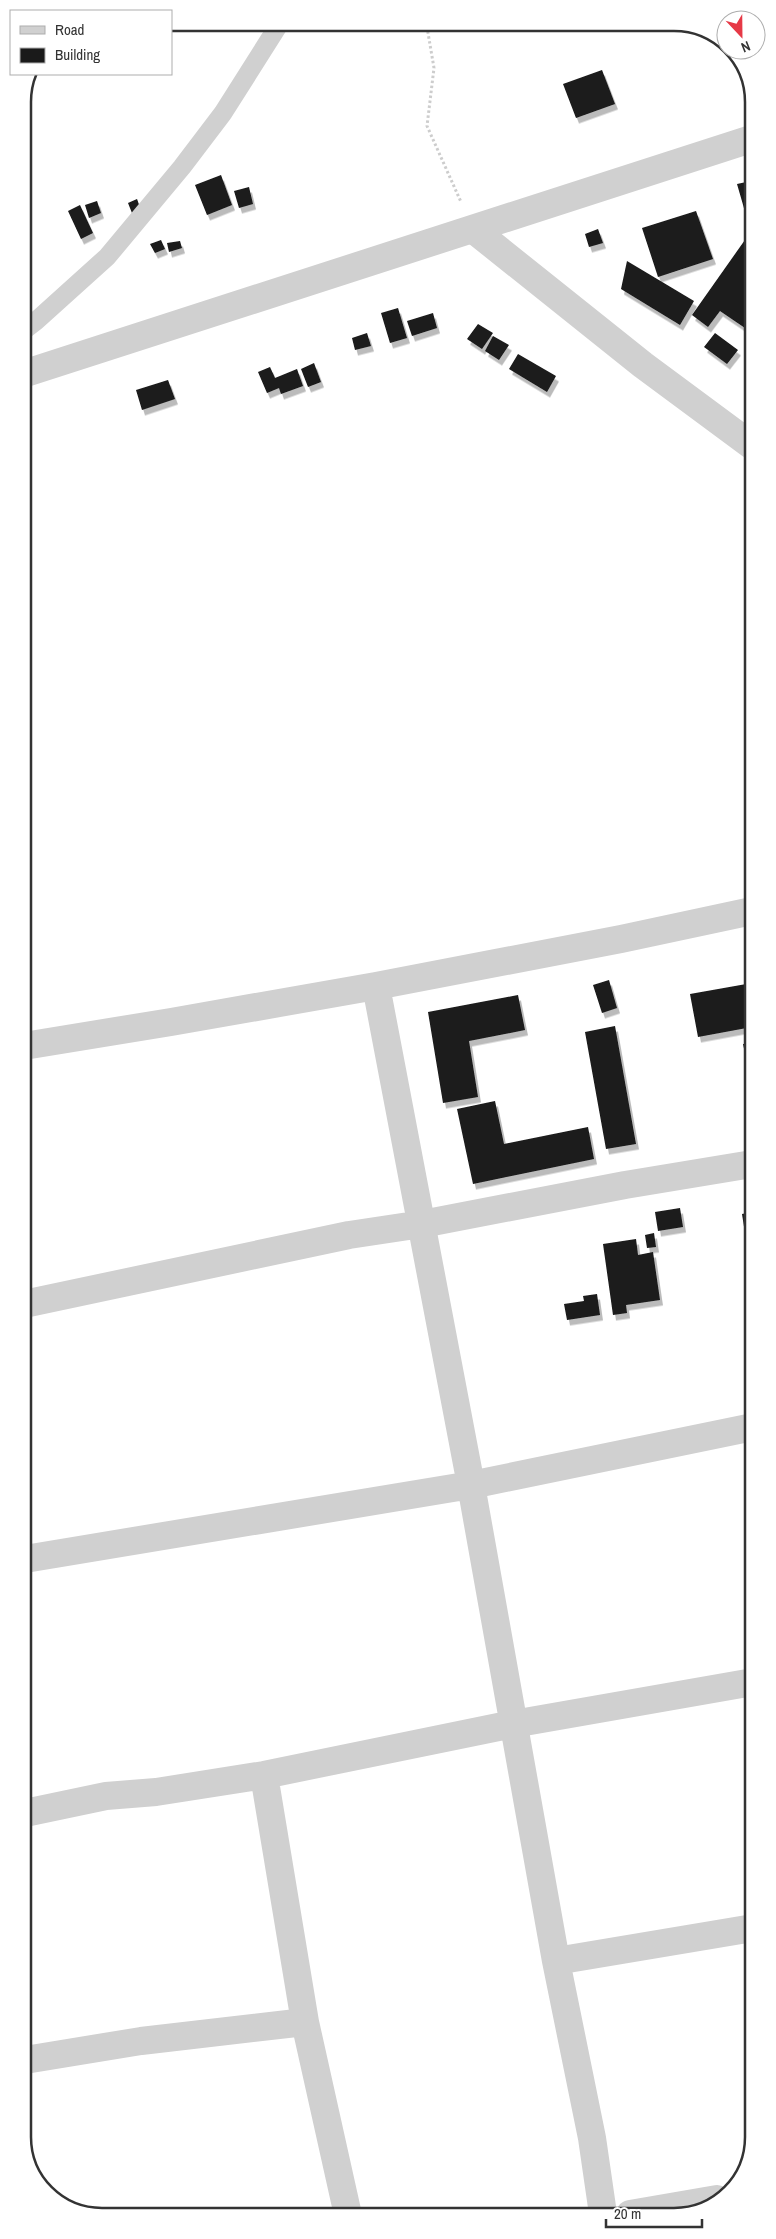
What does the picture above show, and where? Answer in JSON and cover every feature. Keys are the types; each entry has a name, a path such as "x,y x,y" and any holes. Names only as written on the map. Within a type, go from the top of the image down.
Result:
{"street":[{"path":"31,371 745,142"},
{"path":"474,230 643,365 745,441"},
{"path":"31,1045 376,986 745,913"},
{"path":"376,986 472,1486 556,1961 592,2138 601,2208"},
{"path":"31,1303 349,1235 422,1224 625,1185 745,1165"},
{"path":"31,1558 472,1486 745,1428"},
{"path":"31,1812 106,1796 156,1792 264,1776 513,1724 745,1683"},
{"path":"264,1776 305,2022 346,2208"},
{"path":"556,1961 745,1929"},
{"path":"31,2059 141,2041 305,2022"},
{"path":"663,2208 704,2200"}],"lane":[{"path":"31,325 107,257 176,175 223,113 274,31"}],"path":[{"path":"428,31 434,68 427,126 474,230"}],"building":[{"path":"602,70 615,104 576,118 563,84"},
{"path":"221,175 232,205 207,215 195,185"},
{"path":"745,182 745,212 737,184"},
{"path":"249,187 253,204 239,208 234,191"},
{"path":"137,199 141,210 132,213 128,203"},
{"path":"97,201 101,213 89,218 85,205"},
{"path":"80,205 93,233 81,239 68,211"},
{"path":"696,211 713,259 658,277 642,228"},
{"path":"598,229 603,243 589,247 585,234"},
{"path":"161,240 165,249 155,253 150,244"},
{"path":"745,240 745,328 720,311 708,327 692,315"},
{"path":"180,241 182,248 169,252 167,243"},
{"path":"627,261 694,301 680,325 621,289"},
{"path":"398,308 407,338 390,343 381,313"},
{"path":"433,313 437,328 412,336 407,321"},
{"path":"478,324 493,333 482,349 467,339"},
{"path":"367,333 371,346 355,350 352,338"},
{"path":"715,333 738,350 727,364 704,347"},
{"path":"493,336 509,345 499,360 485,351"},
{"path":"518,354 556,376 547,392 509,369"},
{"path":"314,363 321,382 308,387 301,369"},
{"path":"270,367 275,378 297,369 303,386 281,394 279,388 267,393 258,372"},
{"path":"168,380 175,399 142,410 136,390"},
{"path":"609,980 617,1008 602,1013 593,985"},
{"path":"745,984 745,1028 698,1037 690,994"},
{"path":"518,995 525,1030 469,1041 478,1097 443,1103 428,1012"},
{"path":"615,1026 636,1144 606,1149 585,1032"},
{"path":"495,1101 504,1144 588,1127 594,1159 473,1184 457,1109"},
{"path":"680,1208 683,1227 658,1231 655,1212"},
{"path":"745,1213 745,1233 742,1214"},
{"path":"654,1233 656,1247 647,1248 645,1235"},
{"path":"636,1239 638,1255 653,1252 660,1300 626,1305 627,1313 613,1315 603,1244"},
{"path":"597,1294 600,1315 567,1320 564,1304 584,1301 583,1296"}]}
